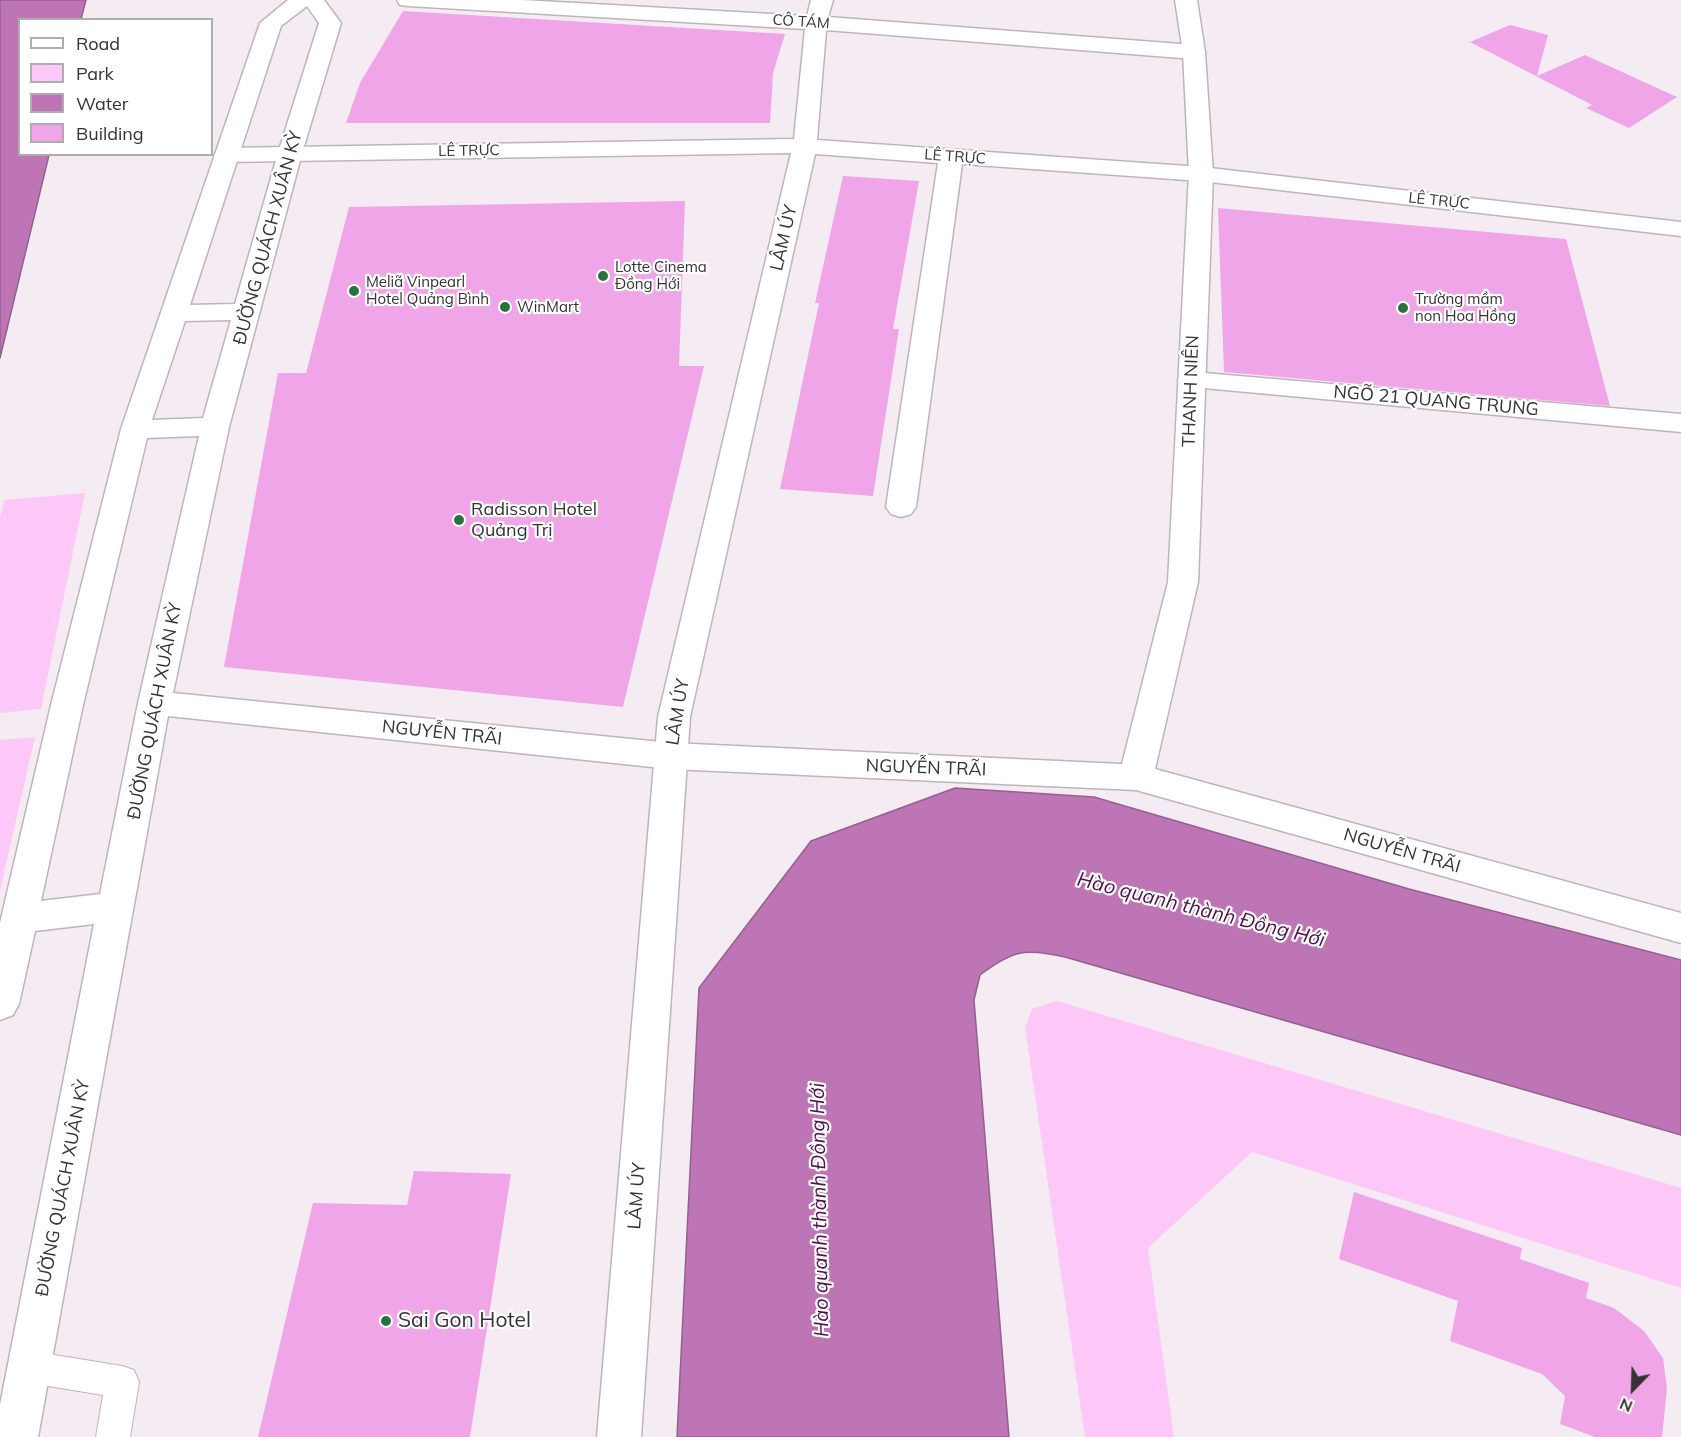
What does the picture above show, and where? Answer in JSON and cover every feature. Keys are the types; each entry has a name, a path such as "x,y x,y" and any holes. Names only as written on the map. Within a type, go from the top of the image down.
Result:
{"street":[{"path":"0,1004 67,705 135,429 271,23 301,0"},
{"name":"ĐƯỜNG QUÁCH XUÂN KỲ","path":"16,1437 154,703 215,427 290,153 330,23 313,0"},
{"name":"CÔ TÁM","path":"408,0 819,11 1194,52"},
{"name":"THANH NIÊN","path":"1136,777 1183,582 1201,174 1194,52 1186,0"},
{"name":"LÂM ÚY","path":"619,1437 674,717 805,146 819,11"},
{"name":"LÊ TRỰC","path":"226,156 290,153 805,146 1201,174 1681,229"},
{"path":"901,507 951,156"},
{"path":"173,313 248,312"},
{"name":"NGÕ 21 QUANG TRUNG","path":"1192,380 1681,423"},
{"path":"135,429 215,427"},
{"name":"NGUYỄN TRÃI","path":"154,703 671,756 1136,777 1681,928"},
{"path":"21,918 117,907"}],"lane":[{"path":"30,1367 122,1382 113,1437"}],"green space":[{"path":"85,493 41,709 0,713 0,518 4,500"},
{"path":"35,737 0,890 0,740"},
{"path":"1057,1001 1681,1188 1681,1288 1252,1152 1148,1248 1174,1437 1085,1437 1025,1027 1032,1009"}],"water":[{"path":"0,0 86,0 81,18 18,18 18,156 49,156 0,358"},
{"name":"Hào quanh thành Đồng Hới","path":"955,788 1094,797 1409,889 1681,960 1681,1135 1065,957 1039,952 1020,953 1002,960 980,975 974,1000 1009,1437 677,1437 699,988 811,841"}],"building":[{"path":"403,11 785,34 773,73 770,123 346,123 360,83"},
{"path":"1510,25 1548,35 1537,76 1585,55 1677,97 1629,128 1586,108 1592,105 1470,42"},
{"path":"843,176 919,181 893,329 899,329 873,496 780,489 819,303 815,303"},
{"name":"Radisson Hotel Quảng Trị","path":"685,201 679,366 704,366 623,707 224,667 278,373 306,373 349,207"},
{"name":"Trường mầm non Hoa Hồng","path":"1218,208 1566,239 1610,406 1224,372"},
{"name":"Sai Gon Hotel","path":"414,1171 511,1174 470,1437 258,1437 313,1203 407,1205"},
{"path":"1354,1192 1522,1248 1520,1259 1589,1283 1586,1298 1614,1308 1644,1331 1663,1358 1667,1388 1662,1437 1595,1437 1560,1424 1565,1396 1542,1374 1450,1341 1458,1301 1339,1259"}],"place":[{"name":"Lotte Cinema Đồng Hới","path":"603,276"},
{"name":"Meliã Vinpearl Hotel Quảng Bình","path":"354,291"},
{"name":"WinMart","path":"505,307"},
{"name":"Trường mầm non Hoa Hồng","path":"1403,308"},
{"name":"Radisson Hotel Quảng Trị","path":"459,520"},
{"name":"Sai Gon Hotel","path":"386,1321"}]}
